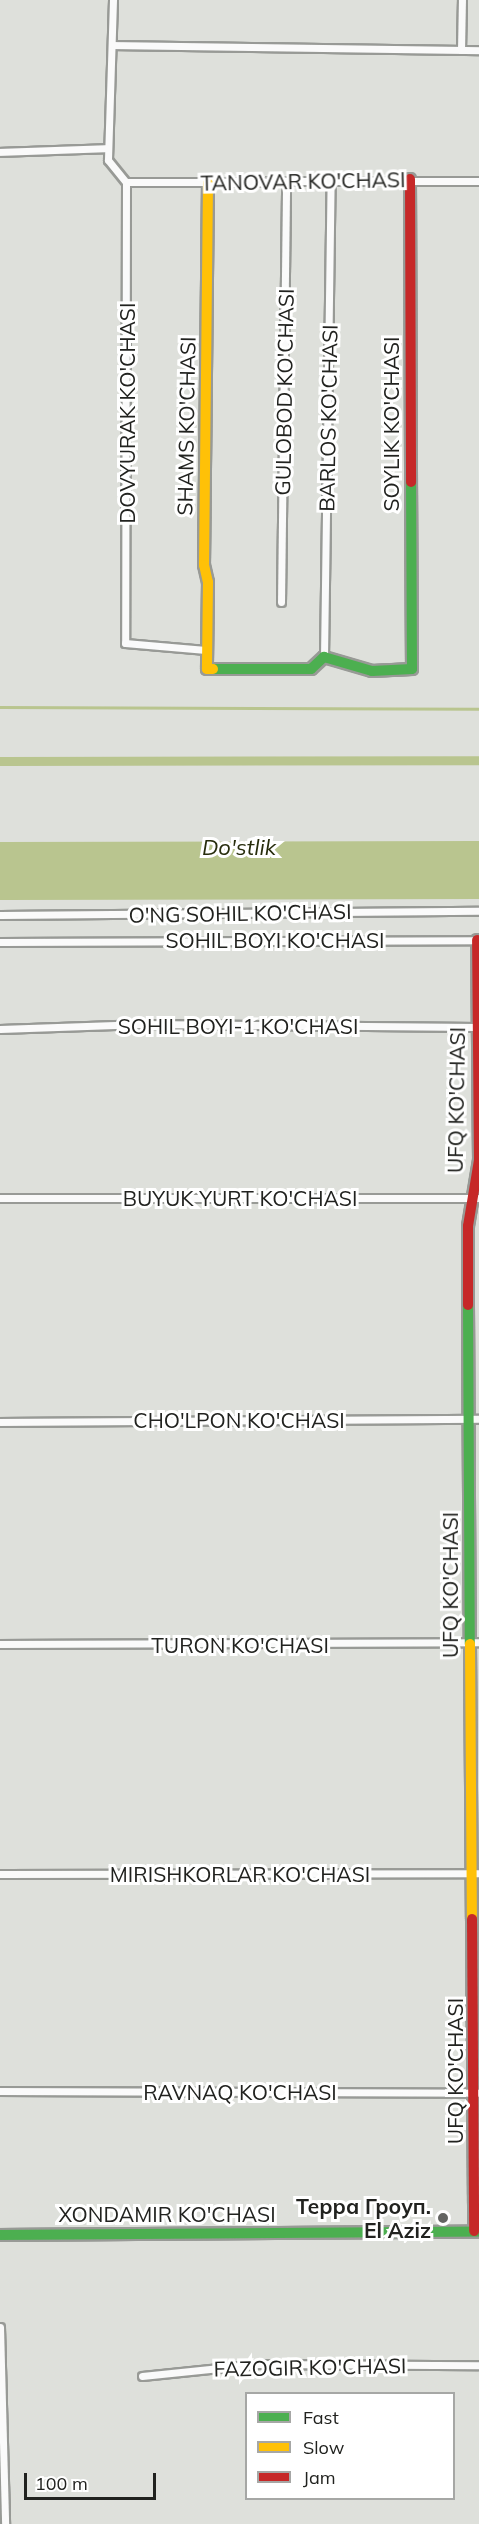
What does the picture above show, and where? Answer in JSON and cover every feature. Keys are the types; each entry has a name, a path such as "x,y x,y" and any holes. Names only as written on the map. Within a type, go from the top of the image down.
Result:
{"street":[{"path":"113,0 108,160 126,182"},
{"path":"461,50 462,0"},
{"path":"113,45 479,50"},
{"path":"0,152 108,148"},
{"name":"TANOVAR KO'CHASI","path":"126,182 286,183 331,179 479,181"},
{"name":"BARLOS KO'CHASI","path":"324,657 331,179"},
{"name":"SOYLIK KO'CHASI","path":"324,657 372,671 412,669 410,179"},
{"name":"DOVYURAK KO'CHASI","path":"126,182 125,643 206,650"},
{"name":"SHAMS KO'CHASI","path":"208,183 207,669 311,669 324,657"},
{"name":"GULOBOD KO'CHASI","path":"281,602 286,183"},
{"name":"O'NG SOHIL KO'CHASI","path":"0,915 479,911"},
{"name":"SOHIL BOYI KO'CHASI","path":"0,942 478,940"},
{"name":"UFQ KO'CHASI","path":"476,2232 474,1419 468,1226 475,1198 479,1160 478,940"},
{"name":"SOHIL BOYI-1 KO'CHASI","path":"0,1029 144,1024 477,1027"},
{"name":"BUYUK YURT KO'CHASI","path":"0,1198 475,1198"},
{"name":"CHO'LPON KO'CHASI","path":"0,1422 474,1419"},
{"name":"TURON KO'CHASI","path":"0,1644 434,1645 474,1642"},
{"name":"MIRISHKORLAR KO'CHASI","path":"0,1874 476,1873"},
{"name":"RAVNAQ KO'CHASI","path":"0,2091 477,2093"},
{"name":"XONDAMIR KO'CHASI","path":"0,2235 476,2232"},
{"path":"1,2329 4,2524"},
{"name":"FAZOGIR KO'CHASI","path":"142,2376 258,2364 479,2365"}],"water":[{"name":"Do'stlik","path":"479,841 479,899 0,900 0,842"}],"waterway":[{"path":"0,707 479,709"},
{"path":"0,761 479,760"}],"traffic: fast":[{"path":"213,669 311,669 324,657 372,671 412,669 411,482"},
{"path":"468,1305 470,1644"},
{"path":"0,2235 479,2232"}],"traffic: slow":[{"path":"208,183 204,565 208,582 207,669 213,669"},
{"path":"470,1644 472,1919"}],"traffic: jam":[{"path":"410,179 411,482"},
{"path":"468,1305 468,1226 479,1160 477,940"},
{"path":"472,1919 474,2231"}],"place":[{"name":"Терра Гроуп. El Aziz","path":"443,2218"}]}
